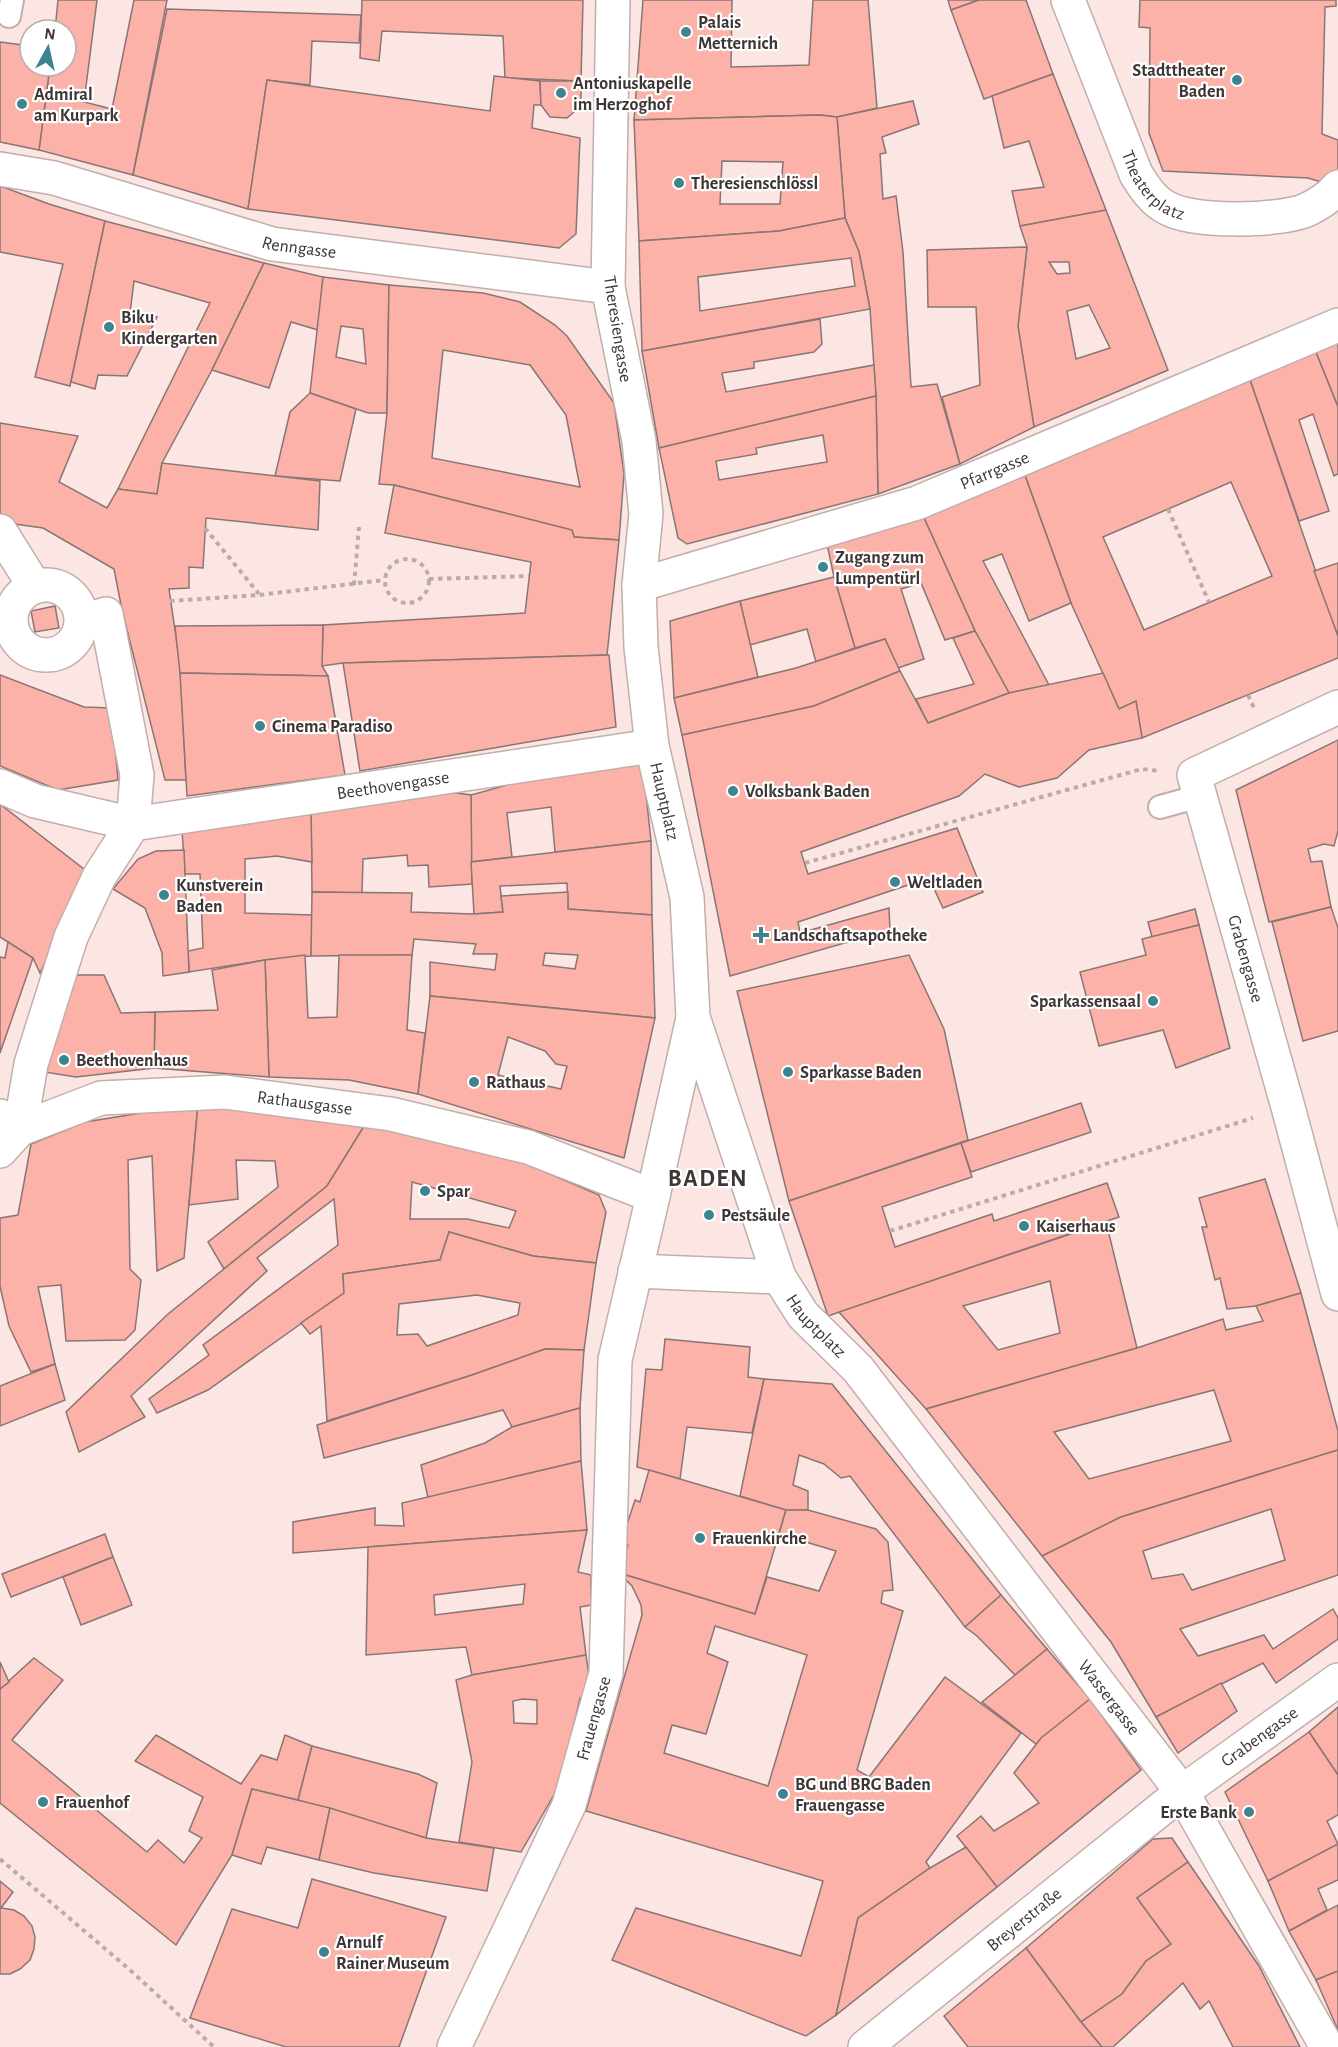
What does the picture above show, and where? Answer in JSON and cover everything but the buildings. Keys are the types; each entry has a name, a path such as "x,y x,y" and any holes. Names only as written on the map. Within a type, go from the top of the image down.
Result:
{"street":[{"name":"Theresiengasse","path":"613,0 608,287 640,451 646,513 639,585"},
{"name":"Theaterplatz","path":"1068,0 1136,174 1148,193 1165,208 1187,216 1215,218 1285,216 1320,203 1338,187"},
{"name":"Renngasse","path":"0,169 54,178 272,244 608,287"},
{"name":"Pfarrgasse","path":"639,585 917,502 1338,325"},
{"path":"0,531 34,587"},
{"path":"45,585 56,586 66,592 74,599 79,609 103,615 79,633 73,644 64,651 46,656 28,651 19,644 12,633 10,621 12,610 24,592 45,585"},
{"name":"Hauptplatz","path":"639,585 641,647 652,746 687,897 693,1017 779,1277 803,1315 858,1369"},
{"path":"7,1132 31,1064 70,937 99,877 134,824 137,776 103,615"},
{"path":"1197,786 1338,707"},
{"name":"Beethovengasse","path":"0,786 35,801 134,824 652,746"},
{"name":"Grabengasse","path":"1197,786 1288,1107 1338,1294"},
{"name":"Hauptplatz","path":"615,1360 693,1017"},
{"name":"Rathausgasse","path":"7,1132 101,1098 225,1092 390,1114 528,1147 652,1196"},
{"name":"Hauptplatz","path":"635,1271 779,1277"},
{"name":"Frauengasse","path":"454,2047 569,1806 606,1673 615,1360"},
{"name":"Wassergasse","path":"858,1369 1182,1792 1327,2047"},
{"name":"Grabengasse","path":"1182,1792 1338,1680"},
{"name":"Breyerstraße","path":"866,2047 1182,1792"}],"lane":[{"path":"1160,807 1197,786"}],"path":[{"path":"1168,510 1209,602"},
{"path":"354,585 359,526"},
{"path":"205,528 259,595"},
{"path":"410,559 423,565 429,579 426,593 421,598 407,604 400,603 388,594 384,580 395,561 410,559"},
{"path":"429,579 529,576"},
{"path":"170,601 259,595 384,580"},
{"path":"805,863 1143,769 1197,786"},
{"path":"890,1231 1288,1107"},
{"path":"0,1859 130,1970 214,2047"}],"place":[{"name":"Palais Metternich","path":"686,32"},
{"name":"Stadttheater Baden","path":"1237,80"},
{"name":"Antoniuskapelle im Herzoghof","path":"561,93"},
{"name":"Admiral am Kurpark","path":"22,104"},
{"name":"Theresienschlössl","path":"679,183"},
{"name":"Biku Kindergarten","path":"109,327"},
{"name":"Zugang zum Lumpentürl","path":"823,567"},
{"name":"Cinema Paradiso","path":"260,726"},
{"name":"Volksbank Baden","path":"733,791"},
{"name":"Weltladen","path":"895,882"},
{"name":"Kunstverein Baden","path":"164,895"},
{"name":"Landschaftsapotheke","path":"761,935"},
{"name":"Sparkassensaal","path":"1153,1001"},
{"name":"Beethovenhaus","path":"64,1060"},
{"name":"Sparkasse Baden","path":"788,1072"},
{"name":"Rathaus","path":"474,1082"},
{"name":"Spar","path":"425,1191"},
{"name":"Pestsäule","path":"709,1215"},
{"name":"Kaiserhaus","path":"1024,1226"},
{"name":"Frauenkirche","path":"700,1538"},
{"name":"BG und BRG Baden Frauengasse","path":"783,1794"},
{"name":"Frauenhof","path":"43,1802"},
{"name":"Erste Bank","path":"1249,1812"},
{"name":"Arnulf Rainer Museum","path":"324,1952"}],"district":[{"name":"BADEN","path":"708,1178"}]}
